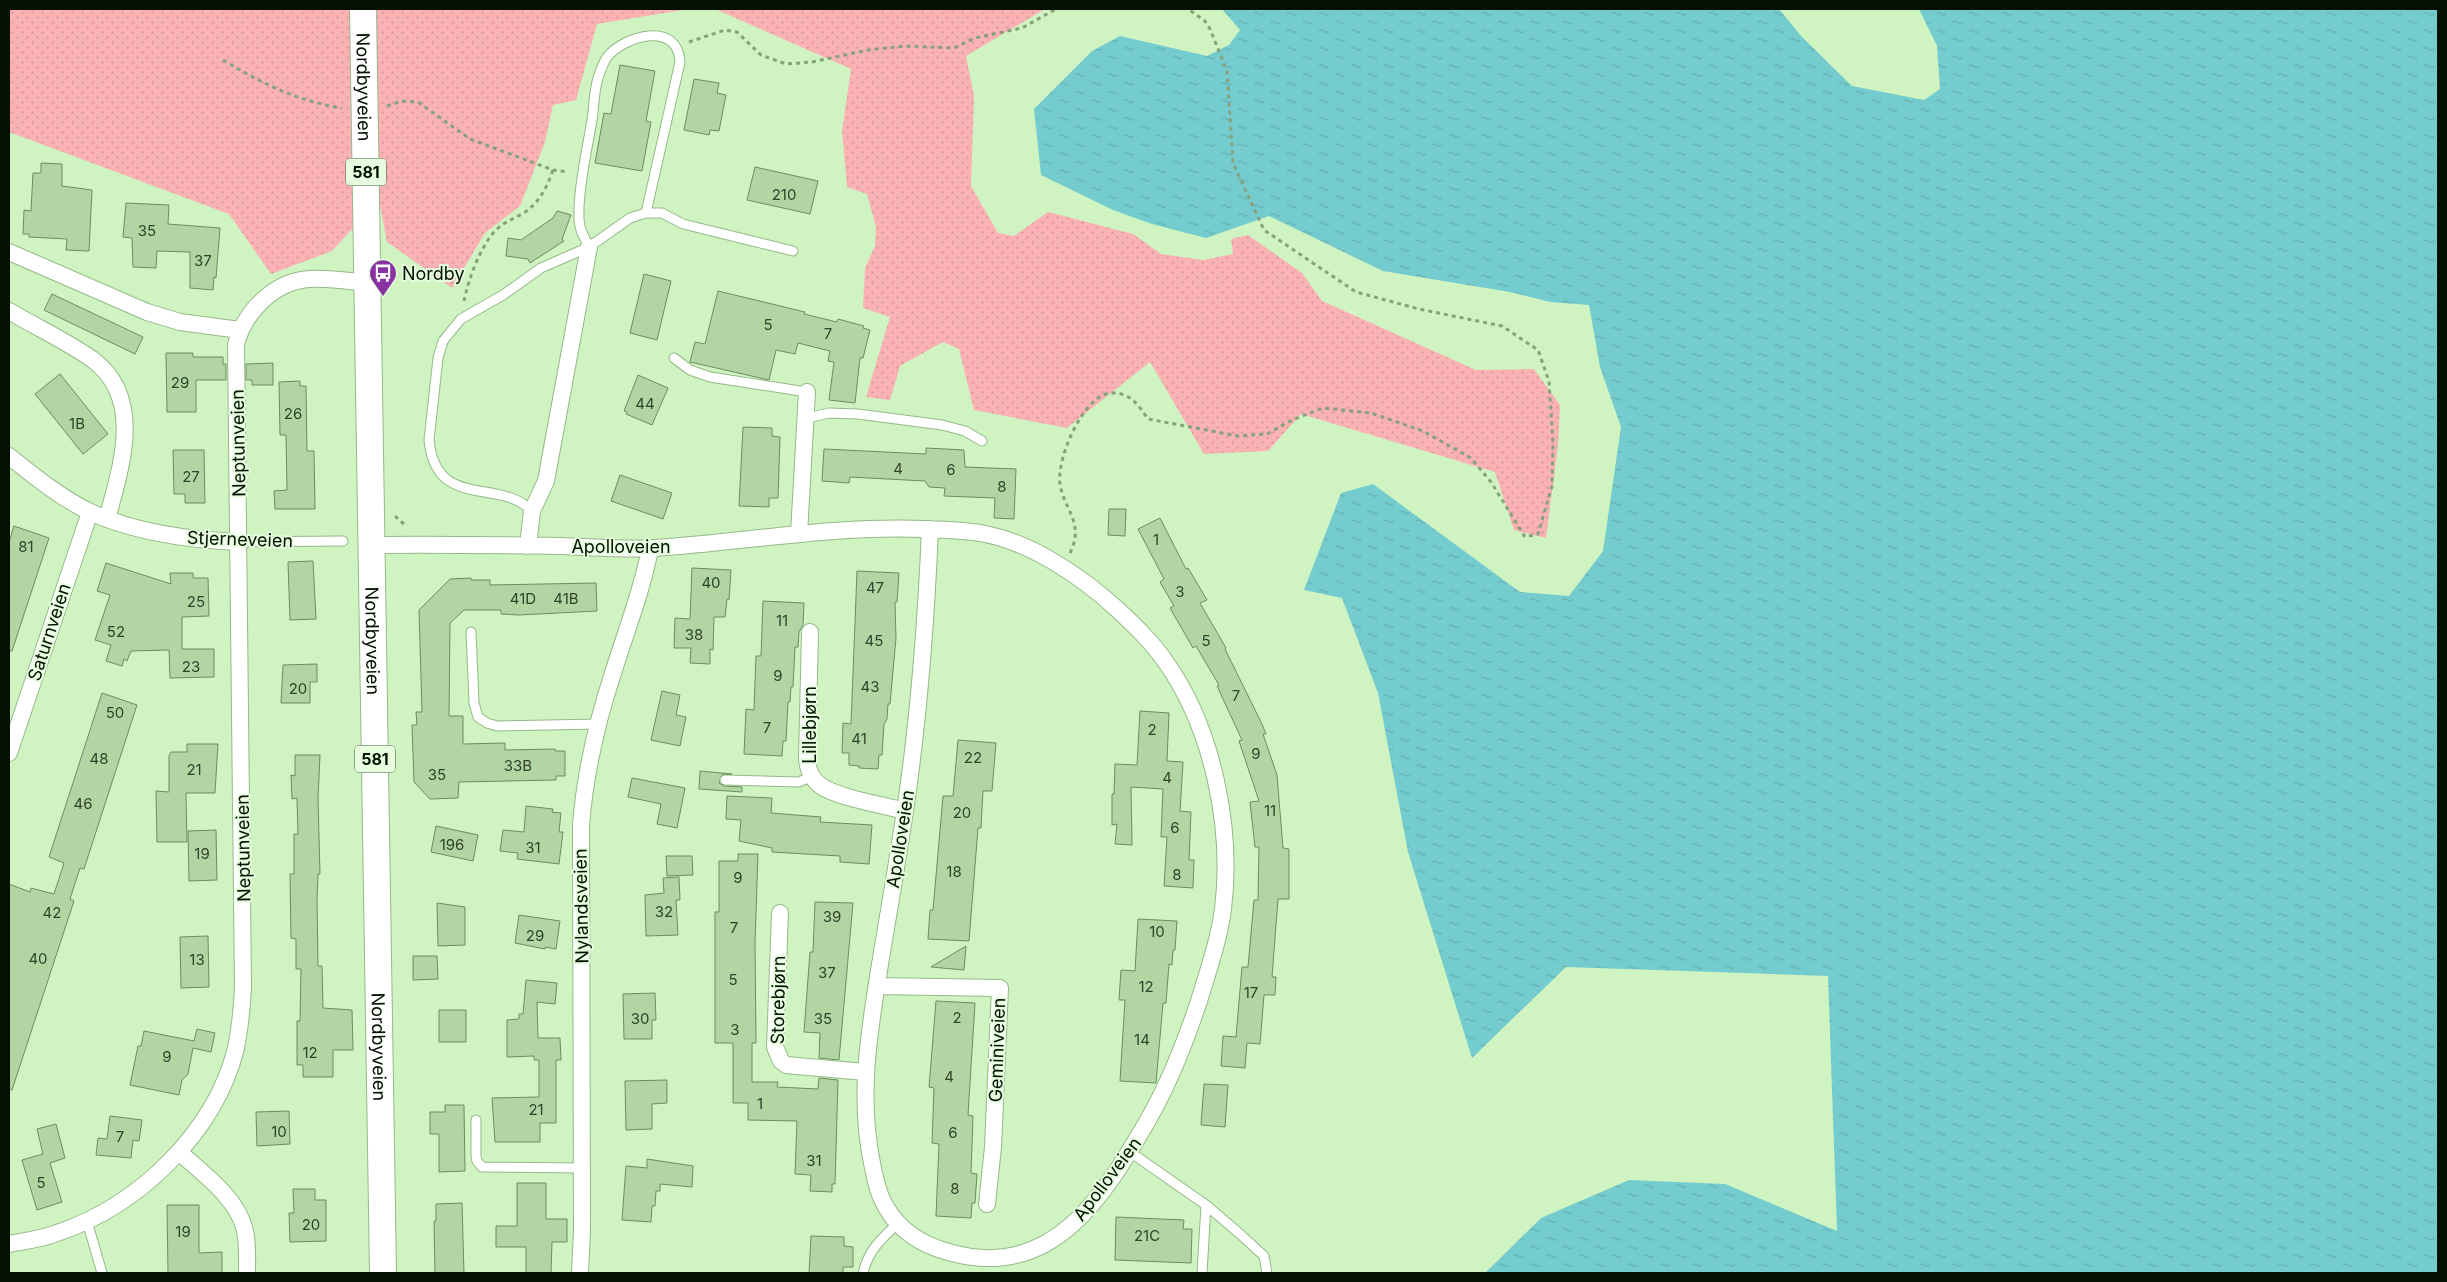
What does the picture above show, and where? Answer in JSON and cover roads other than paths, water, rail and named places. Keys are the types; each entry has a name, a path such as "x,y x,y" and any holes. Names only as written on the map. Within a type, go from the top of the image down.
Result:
{"main road":[{"name":"Nordbyveien","path":"363,9 383,1273"}],"street":[{"path":"528,546 532,511 546,481 589,247"},
{"path":"9,252 155,315 180,322 240,330"},
{"name":"Neptunveien","path":"9,1244 56,1234 87,1221 139,1188 179,1152 200,1126 219,1091 236,1049 242,1007 244,914 236,361 240,330 250,313 264,299 294,282 321,278 368,283"},
{"path":"9,311 91,359 112,379 118,391 125,414 125,442 107,519"},
{"path":"799,534 807,392"},
{"name":"Stjerneveien","path":"9,456 60,494 90,512 107,519 174,536 240,542"},
{"name":"Saturnveien","path":"9,753 90,512"},
{"name":"Apolloveien","path":"371,544 650,549 871,528 930,529 980,532 999,537 1060,566 1091,586 1133,624 1164,659 1192,708 1216,778 1221,806 1223,907 1214,951 1176,1067 1130,1152 1103,1190 1072,1226 1047,1244 1021,1255 986,1259 956,1255 922,1242 897,1224 880,1196 865,1118 865,1072 905,811 922,682 930,529"},
{"name":"Nylandsveien","path":"580,1273 582,1168 581,825 586,786 612,674 645,575 650,549"},
{"name":"Lillebjørn","path":"810,632 807,759 809,772 822,786 834,792 905,811"},
{"name":"Storebjørn","path":"780,913 775,1048 777,1054 786,1065 865,1072"},
{"name":"Geminiveien","path":"877,986 1000,988 993,1147 987,1204"},
{"path":"179,1152 211,1181 238,1214 244,1230 247,1273"}],"lane":[{"path":"589,247 580,226 584,174 598,80 606,58 619,47 643,36 663,37 672,42 679,52 680,62 646,213"},
{"path":"532,511 522,501 514,498 467,490 450,482 439,469 430,453 429,440 438,358 444,341 461,319 503,295 541,268 589,247 630,218 646,213 662,213 683,224 793,251"},
{"path":"674,358 690,370 710,377 807,392"},
{"path":"806,418 829,413 858,414 942,425 965,431 982,441"},
{"name":"Stjerneveien","path":"240,542 343,541"},
{"path":"471,632 474,703 478,717 487,723 497,726 600,724"},
{"path":"725,780 799,782 812,776"},
{"path":"476,1120 476,1156 477,1161 482,1166 582,1168"},
{"path":"1130,1152 1206,1205 1264,1256 1267,1273"},
{"path":"1202,1273 1206,1205"},
{"path":"87,1221 102,1273"},
{"path":"863,1273 867,1258 879,1240 897,1224"}],"water":[{"path":"1222,9 1779,9 1802,37 1852,86 1924,100 1940,89 1937,46 1919,9 2438,9 2438,1273 1485,1273 1541,1218 1629,1180 1725,1184 1837,1231 1828,976 1566,967 1472,1058 1408,852 1378,693 1342,598 1304,590 1341,493 1373,484 1520,592 1569,596 1603,551 1621,427 1600,367 1589,305 1550,302 1510,292 1383,271 1269,216 1206,238 1152,224 1113,210 1041,175 1034,109 1092,51 1120,36 1207,56 1229,45 1240,30"}],"place":[{"name":"Nordby","path":"383,297"}]}
